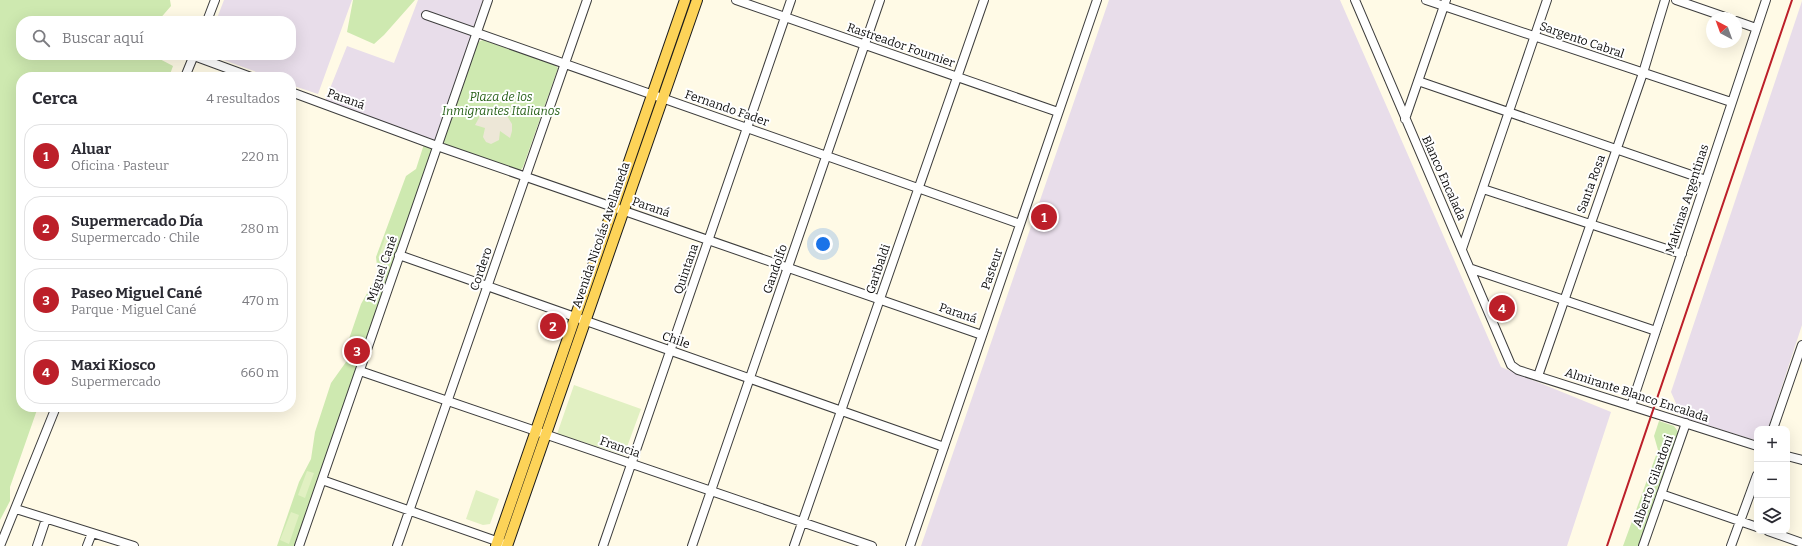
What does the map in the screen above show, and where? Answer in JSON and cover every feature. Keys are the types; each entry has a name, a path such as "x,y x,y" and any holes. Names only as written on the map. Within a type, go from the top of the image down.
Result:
{"main road":[{"name":"Avenida Nicolás Avellaneda","path":"619,209 652,95 685,0"},
{"name":"Avenida Nicolás Avellaneda","path":"504,545 580,319 619,209 663,98 697,0"}],"street":[{"path":"209,16 215,0"},
{"name":"Miguel Cané","path":"299,546 488,0"},
{"name":"Cordero","path":"397,546 587,0"},
{"name":"Rastreador Fournier","path":"736,0 1058,112"},
{"name":"Quintana","path":"603,546 791,0"},
{"name":"Gandolfo","path":"692,546 880,0"},
{"name":"Garibaldi","path":"794,546 984,0"},
{"name":"Pasteur","path":"910,546 1096,0"},
{"name":"Blanco Encalada","path":"1355,0 1405,119 1472,269 1511,366"},
{"name":"Sargento Cabral","path":"1426,0 1445,3 1534,36 1731,102"},
{"path":"1462,249 1547,0"},
{"name":"Santa Rosa","path":"1538,376 1589,224 1643,73 1664,0"},
{"path":"1676,0 1711,12"},
{"name":"Malvinas Argentinas","path":"1631,406 1766,0"},
{"path":"1405,119 1445,3"},
{"name":"Fernando Fader","path":"426,15 1020,224"},
{"path":"1742,23 1756,28"},
{"path":"188,72 192,60"},
{"path":"207,60 238,72"},
{"path":"1418,81 1509,113 1617,148 1706,180"},
{"name":"Paraná","path":"296,94 437,146 982,335"},
{"path":"1483,189 1682,254"},
{"name":"Chile","path":"399,255 944,447"},
{"path":"1472,269 1656,331"},
{"path":"1774,426 1802,345"},
{"name":"Almirante Blanco Encalada","path":"1511,366 1518,370 1754,445"},
{"name":"Francia","path":"360,371 872,546"},
{"path":"0,546 54,412"},
{"name":"Alberto Gilardoni","path":"1643,546 1686,424"},
{"path":"1790,457 1802,460"},
{"path":"322,480 504,545"},
{"path":"1731,546 1754,483"},
{"path":"1661,494 1754,526"},
{"path":"16,509 134,546"},
{"path":"36,546 46,519"},
{"path":"88,546 92,533"},
{"path":"1776,534 1802,543"}],"shaded area":[{"path":"224,0 352,0 318,94 296,87 296,72 256,72 224,60 296,60 296,16 218,16"},
{"path":"418,0 483,0 435,141 325,101 347,46 394,63"},
{"path":"1109,0 1340,0 1501,367 1611,412 1567,546 921,546"},
{"path":"1802,1 1802,325 1769,426 1754,426 1754,440 1682,417 1671,392"},
{"path":"492,111 498,111 507,116 512,124 512,131 510,138 500,131 499,140 491,144 486,142 483,137 485,128 475,125 480,116"}],"green space":[{"path":"0,0 170,0 171,6 162,16 16,16 16,60 162,60 173,66 171,72 16,72 16,412 36,412 10,487 10,501 0,520"},
{"path":"353,0 415,0 374,44 347,32"},
{"name":"Plaza de los Inmigrantes Italianos","path":"483,40 555,65 558,68 523,167 520,171 446,145 443,141 478,42"},
{"path":"425,141 437,146 299,546 277,546 299,482 311,459 315,432 331,383 346,362 349,339 361,304 378,274 376,257 406,176 416,169"},
{"path":"387,233 394,236 385,260 378,258"},
{"path":"574,385 641,409 624,455 557,434"},
{"path":"1659,421 1674,426 1679,433 1640,546 1623,546 1658,450 1654,436"},
{"path":"307,471 314,473 305,498 298,495"},
{"path":"476,490 499,499 490,524 483,525 466,519"},
{"path":"291,512 299,515 289,544 280,540"}],"railway":[{"path":"1607,546 1792,0"}],"place":[{"name":"Aluar","path":"1044,217"},
{"name":"Maxi Kiosco","path":"1502,308"},
{"name":"Supermercado Día","path":"553,326"},
{"name":"Paseo Miguel Cané","path":"357,351"}]}
